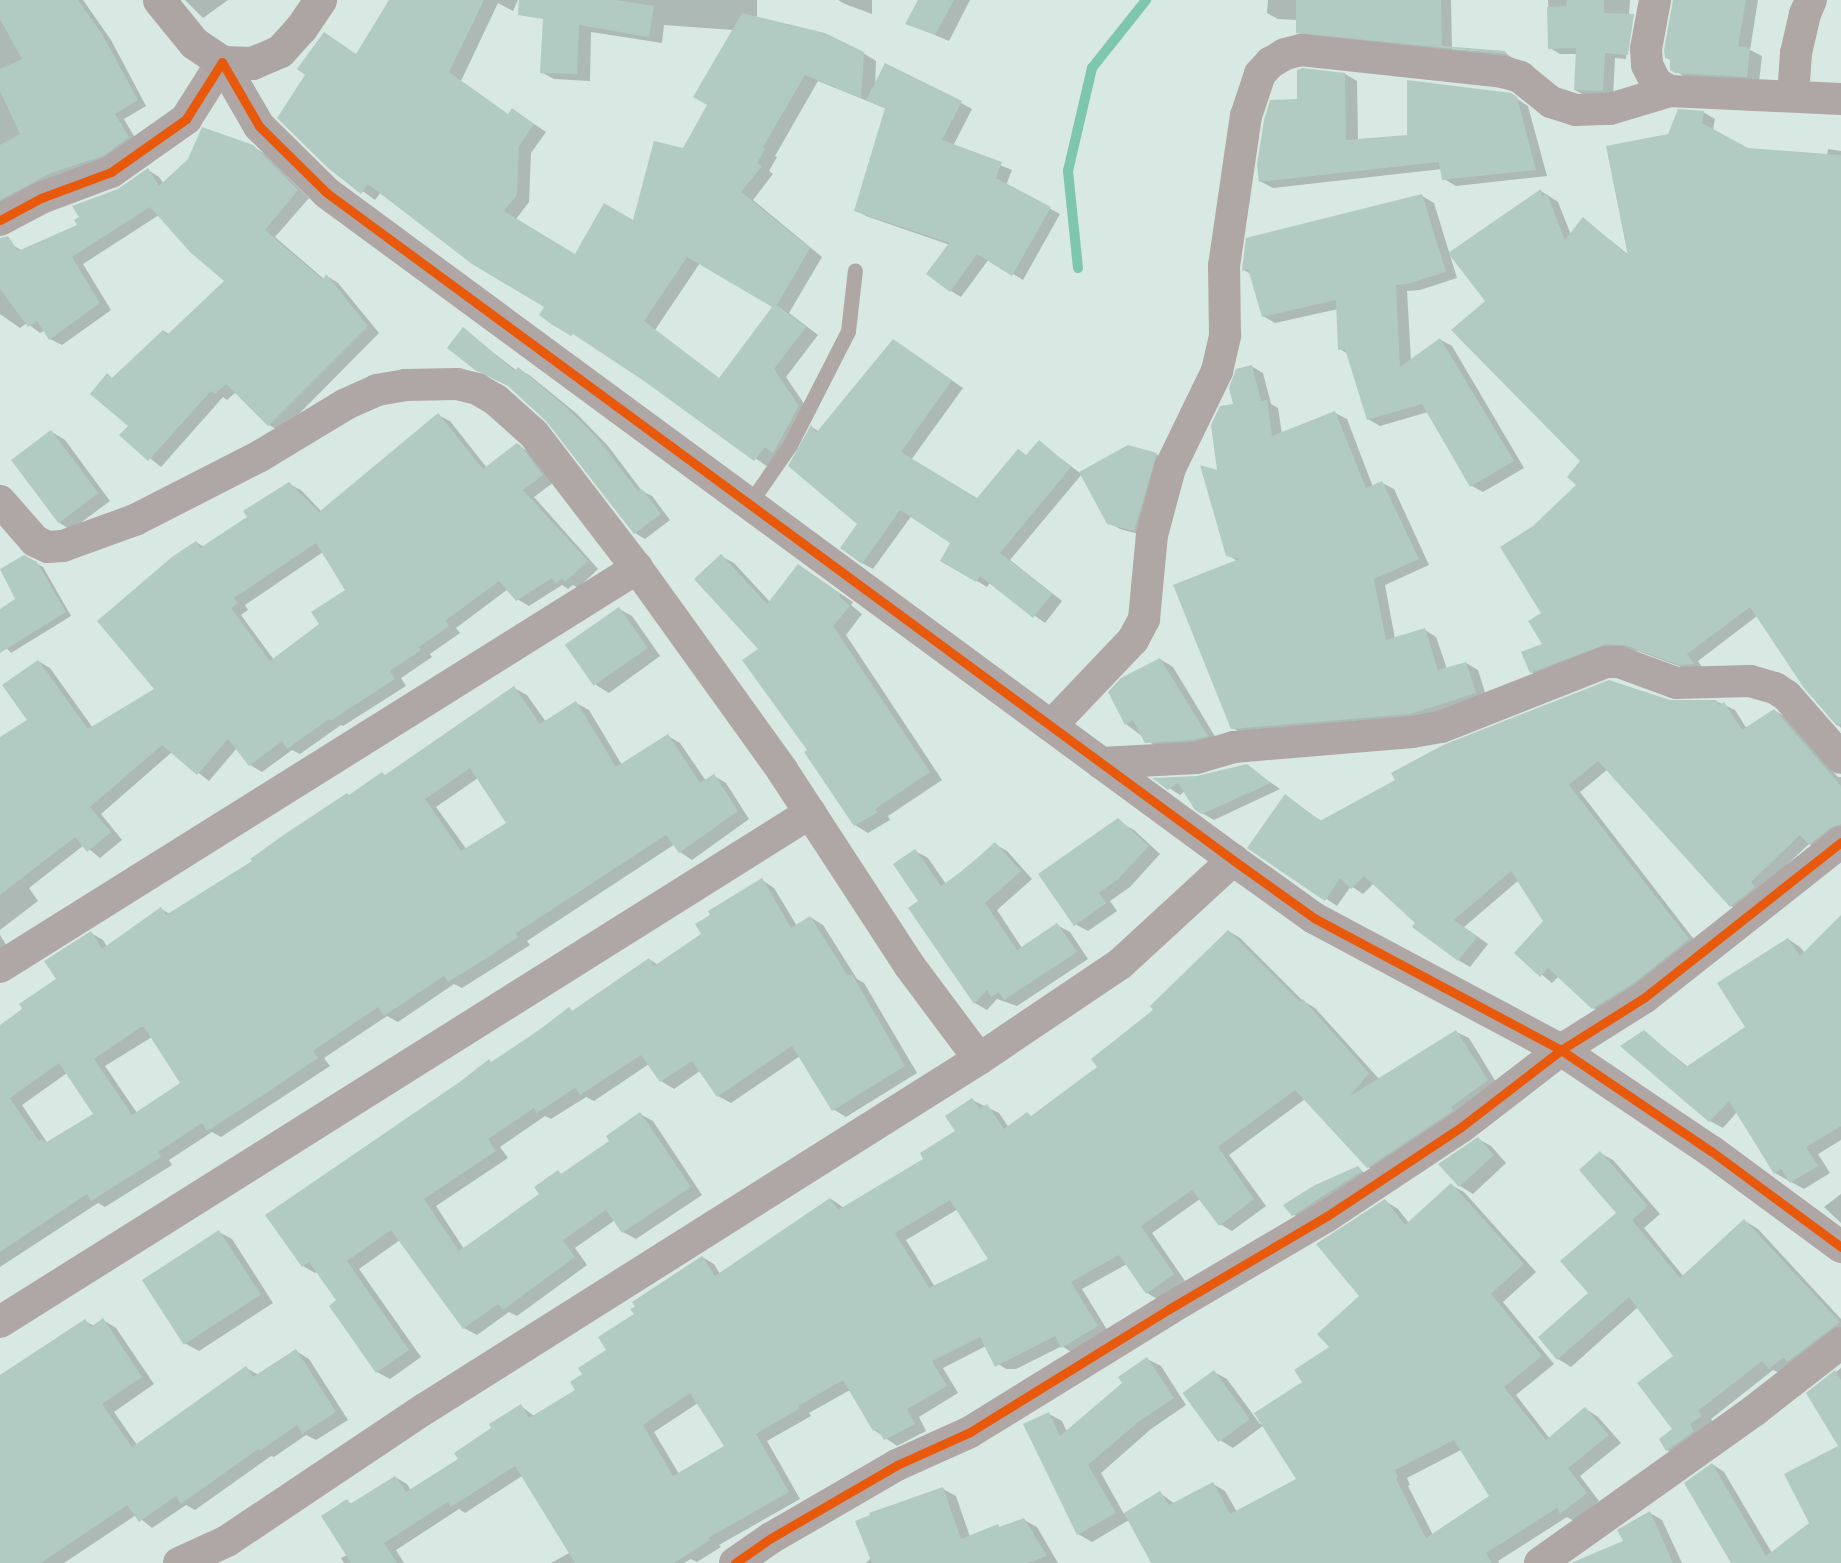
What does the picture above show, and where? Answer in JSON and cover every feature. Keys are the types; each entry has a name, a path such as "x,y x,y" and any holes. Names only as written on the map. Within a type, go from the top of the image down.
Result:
{"street":[{"path":"159,0 194,43 222,62 259,126 327,193 1314,918 1562,1050 1711,1151 1841,1247"},
{"path":"222,62 252,63 280,51 301,28 320,0"},
{"path":"1655,0 1646,49 1647,65 1656,83 1670,91"},
{"path":"1793,96 1796,53 1805,14 1811,0"},
{"path":"1051,726 1133,640 1144,619 1152,535 1170,468 1217,370 1221,353 1225,335 1224,266 1246,116 1260,74 1270,63 1285,54 1301,50 1503,72 1520,77 1551,102 1576,110 1610,109 1670,91 1841,99"},
{"path":"0,220 41,198 111,172 186,119 222,62"},
{"path":"0,501 35,541 48,547 63,546 135,520 260,456 346,404 377,390 405,385 457,384 477,389 495,400 534,434 637,568 810,813 909,965 979,1059"},
{"path":"0,967 637,568"},
{"path":"1101,763 1196,758 1234,747 1412,732 1441,727 1606,662 1619,662 1676,683 1750,681 1775,688 1787,696 1841,758"},
{"path":"0,1322 810,813"},
{"path":"735,1563 771,1538 897,1465 970,1432 1168,1309 1327,1216 1461,1127 1562,1050 1645,997 1841,842"},
{"path":"179,1563 227,1541 426,1408 979,1059 1120,964 1233,860"},
{"path":"1540,1563 1755,1410 1841,1343"}],"lane":[{"path":"749,504 790,445 848,331 855,270"}],"building":[{"path":"0,0 78,0 102,34 138,100 115,114 129,137 103,156 51,173 0,200 0,145 20,134 0,91 0,69 22,59 0,19"},
{"path":"389,0 484,0 449,72 508,114 512,108 534,124 519,146 517,195 504,211 575,254 604,203 633,220 654,141 683,148 707,105 693,97 742,13 825,33 864,52 861,98 805,75 763,147 765,149 757,163 762,166 741,192 810,248 777,305 806,327 774,369 799,406 773,453 765,447 754,461 644,381 573,334 571,336 551,324 539,315 544,307 472,264 368,184 361,194 328,168 277,118 305,75 297,69 324,32 356,54","holes":["687,257 772,307 719,378 644,321"]},
{"path":"519,0 616,0 654,6 649,37 579,25 577,74 540,73 543,19 518,15"},
{"path":"918,0 954,0 935,35 905,24"},
{"path":"1296,0 1441,0 1442,46 1505,51 1507,54 1296,33"},
{"path":"1566,0 1604,0 1604,13 1634,14 1628,55 1605,53 1603,91 1574,90 1576,48 1548,49 1547,7 1567,6"},
{"path":"1673,0 1746,0 1738,46 1750,48 1747,77 1675,73 1670,70 1670,59 1665,58 1664,50"},
{"path":"885,63 962,101 942,140 1002,162 996,178 1051,207 1012,276 977,254 950,292 926,274 949,243 854,211 885,108 866,100"},
{"path":"1302,68 1345,73 1346,140 1407,135 1407,80 1511,93 1517,97 1536,170 1442,180 1439,162 1259,182 1257,165 1264,120 1270,100 1297,99 1297,70"},
{"path":"1678,109 1704,111 1702,123 1748,148 1841,155 1841,724 1837,726 1804,688 1750,607 1687,654 1694,664 1679,665 1625,645 1606,644 1530,673 1521,652 1542,644 1528,621 1541,613 1500,547 1533,526 1576,485 1567,477 1580,461 1451,330 1485,301 1448,253 1541,189 1542,196 1547,194 1565,240 1583,217 1628,256 1606,146 1668,134"},
{"path":"202,127 253,145 298,190 265,230 323,280 326,274 368,326 268,426 226,384 215,394 211,391 148,461 119,435 128,426 90,394 107,373 112,378 163,330 167,335 224,281 190,252 150,207 72,257 100,303 49,340 37,321 28,327 0,289 0,238 8,236 18,251 77,225 74,220 79,217 72,206 118,189 148,168 159,186 188,159"},
{"path":"1422,194 1446,272 1407,284 1396,285 1400,367 1440,338 1514,461 1470,487 1422,404 1367,420 1345,349 1338,350 1336,300 1262,317 1248,269 1242,271 1246,238"},
{"path":"463,327 515,371 518,367 565,406 598,439 638,491 642,489 661,514 634,534 546,421 508,386 475,370 447,348"},
{"path":"893,339 952,380 901,452 977,498 1018,449 1026,455 1039,440 1071,467 1000,553 1052,594 1033,618 980,576 976,582 940,561 950,543 900,510 862,564 840,548 857,524 788,466 811,425 816,433"},
{"path":"1252,365 1261,401 1267,400 1272,436 1335,411 1366,488 1382,481 1419,559 1374,579 1386,640 1425,628 1438,670 1466,662 1476,693 1410,714 1231,729 1173,585 1239,559 1226,556 1200,465 1217,470 1211,425 1220,406 1233,404 1229,388 1236,369"},
{"path":"438,413 483,469 517,443 521,446 543,475 523,490 588,561 565,582 562,578 556,584 552,578 516,601 499,581 445,621 449,626 419,647 421,650 390,671 395,679 330,721 329,719 287,749 282,741 249,766 228,739 197,775 162,745 90,807 111,832 87,852 75,837 0,895 0,737 27,720 2,685 38,660 88,729 154,689 97,621 172,557 196,541 200,548 247,517 243,511 289,482 319,512","holes":["316,543 345,590 311,612 319,624 270,661 231,608 238,603 234,598"]},
{"path":"51,430 99,493 59,523 11,460"},
{"path":"1128,445 1157,453 1134,531 1107,524 1079,472"},
{"path":"721,554 767,604 798,564 841,594 839,596 850,606 833,626 930,772 875,809 878,812 854,826 804,752 807,750 742,660 758,649 694,579"},
{"path":"24,555 37,562 66,612 0,653 0,609 15,599 0,569"},
{"path":"619,607 648,648 594,686 565,645"},
{"path":"1160,658 1208,736 1193,740 1145,743 1133,720 1125,725 1108,692 1121,678"},
{"path":"1609,680 1670,700 1716,700 1719,705 1724,702 1742,730 1774,709 1841,786 1841,824 1830,828 1809,845 1800,835 1751,882 1755,887 1730,907 1598,761 1569,785 1689,939 1635,982 1592,1009 1548,968 1540,977 1514,953 1543,921 1511,871 1454,920 1477,937 1458,961 1412,927 1415,923 1364,876 1351,889 1340,878 1325,901 1247,848 1285,794 1320,821 1395,780 1391,773 1443,745"},
{"path":"514,686 540,724 576,701 616,767 668,734 700,783 714,774 738,811 679,853 666,835 516,933 518,937 448,982 444,976 384,1016 378,1007 313,1051 318,1058 262,1096 207,1131 202,1123 158,1152 161,1157 91,1201 87,1194 0,1252 0,1025 22,1009 19,1004 56,979 44,961 91,931 102,949 161,907 166,915 252,861 250,859 282,836 347,793 349,795 382,772 385,775","holes":["470,768 506,823 461,851 425,799","144,1027 180,1083 132,1115 94,1059","59,1063 93,1114 45,1143 43,1139 39,1141 10,1098"]},
{"path":"1247,764 1271,783 1202,814 1195,810 1178,783 1168,790 1152,778 1197,776"},
{"path":"1118,818 1149,846 1117,880 1099,893 1106,903 1074,926 1038,874"},
{"path":"995,842 1021,871 985,903 1017,950 1057,923 1077,952 1004,1000 999,992 991,997 987,990 974,1004 908,908 918,901 893,864 915,849 941,886 965,869"},
{"path":"762,878 791,928 810,916 848,976 852,974 905,1066 832,1111 792,1046 717,1097 692,1061 660,1082 641,1055 580,1095 575,1088 537,1113 534,1108 488,1139 496,1151 424,1199 459,1251 539,1194 534,1187 558,1170 561,1174 609,1141 606,1136 640,1112 691,1187 622,1233 606,1210 563,1240 575,1257 503,1310 498,1304 463,1329 391,1230 347,1261 409,1350 376,1373 329,1306 336,1300 309,1262 302,1267 265,1215 461,1081 489,1059 491,1062 538,1031 569,1007 572,1011 649,958 654,966 701,934 695,924 710,915 708,911"},
{"path":"1841,915 1841,1126 1806,1147 1818,1166 1790,1183 1781,1169 1774,1174 1729,1101 1709,1122 1620,1046 1644,1030 1686,1067 1745,1027 1717,983 1788,938 1800,956"},
{"path":"1228,930 1300,1002 1303,999 1369,1073 1350,1096 1456,1030 1488,1080 1451,1107 1453,1110 1451,1112 1367,1168 1295,1090 1218,1147 1254,1199 1219,1226 1192,1190 1141,1226 1174,1274 1146,1294 1119,1255 1071,1282 1098,1326 1061,1348 1055,1336 995,1367 980,1337 932,1361 947,1386 907,1409 915,1424 884,1440 877,1429 873,1431 843,1380 798,1406 800,1408 756,1434 789,1492 708,1538 710,1540 674,1563 575,1563 515,1466 451,1507 448,1502 384,1543 397,1563 351,1563 321,1516 347,1499 350,1504 395,1476 406,1492 458,1459 454,1453 491,1428 489,1424 521,1404 529,1418 575,1390 570,1382 582,1374 578,1368 606,1350 598,1337 634,1314 630,1309 635,1307 632,1302 702,1256 715,1276 830,1198 838,1210 923,1159 920,1153 955,1131 945,1116 972,1098 980,1109 987,1104 1004,1129 1027,1112 1031,1116 1097,1067 1091,1059 1153,1010 1150,1006","holes":["950,1200 988,1259 929,1288 895,1233","690,1393 724,1446 673,1476 643,1425"]},
{"path":"1478,1137 1494,1155 1459,1187 1438,1164"},
{"path":"1600,1151 1648,1206 1632,1220 1680,1278 1744,1219 1840,1322 1787,1362 1784,1357 1769,1369 1762,1361 1698,1411 1702,1416 1690,1424 1694,1431 1666,1451 1659,1439 1672,1429 1637,1383 1673,1356 1629,1297 1557,1360 1538,1337 1588,1293 1560,1261 1616,1213 1579,1170"},
{"path":"1358,1166 1362,1171 1292,1216 1283,1205 1315,1185"},
{"path":"1451,1183 1524,1264 1491,1294 1542,1356 1504,1387 1546,1440 1585,1407 1609,1435 1568,1468 1587,1493 1560,1514 1557,1508 1486,1553 1492,1563 1151,1563 1124,1513 1160,1491 1169,1505 1213,1482 1230,1514 1296,1479 1254,1413 1302,1382 1294,1370 1329,1347 1317,1334 1359,1296 1316,1244 1385,1199 1405,1225","holes":["1454,1440 1489,1496 1426,1538 1396,1479 1398,1478 1395,1470"]},
{"path":"219,1230 261,1295 184,1345 142,1280"},
{"path":"103,1318 142,1377 102,1404 132,1447 246,1366 253,1377 296,1349 336,1412 302,1434 297,1425 260,1451 258,1449 181,1504 176,1496 139,1522 127,1505 41,1563 0,1563 0,1375 85,1319 91,1327"},
{"path":"1147,1357 1174,1398 1138,1422 1088,1465 1116,1513 1077,1535 1023,1424 1049,1412 1060,1436 1122,1383 1118,1377"},
{"path":"1214,1370 1250,1419 1218,1442 1182,1393"},
{"path":"1835,1370 1841,1380 1841,1563 1731,1563 1684,1483 1712,1463 1766,1556 1809,1523 1784,1474 1838,1446 1806,1393"},
{"path":"943,1487 961,1539 998,1524 999,1527 1024,1518 1047,1556 1028,1563 872,1563 855,1521 870,1515 869,1513"},
{"path":"1650,1511 1673,1563 1571,1563 1623,1541 1617,1530"}],"waterway":[{"path":"1078,268 1068,171 1092,68 1146,0"}],"cycle path":[{"path":"0,220 41,198 111,172 186,119 222,62 259,126 327,193 1233,860 1314,918 1561,1050 1711,1151 1841,1247"},
{"path":"735,1563 771,1538 897,1465 970,1432 1169,1309 1327,1216 1461,1127 1561,1050 1645,997 1841,842"}]}
